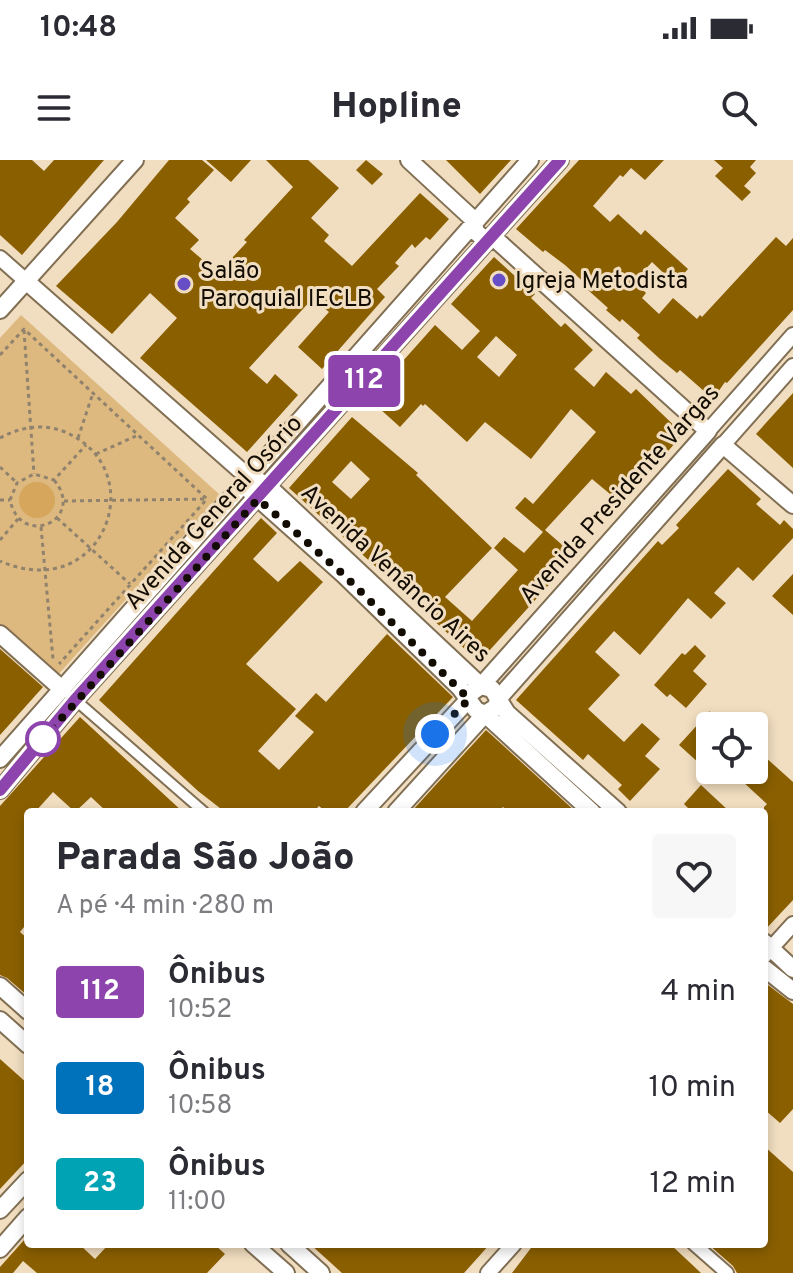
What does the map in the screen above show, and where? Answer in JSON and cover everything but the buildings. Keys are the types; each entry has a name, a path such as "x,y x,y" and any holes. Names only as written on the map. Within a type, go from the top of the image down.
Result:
{"main road":[{"path":"0,310 135,160"},
{"path":"409,160 475,221 490,221 495,228 492,236 708,431 720,428 725,439 723,445 793,505"},
{"name":"Avenida General Osório","path":"0,790 69,695 244,476 530,160"},
{"name":"Avenida General Osório","path":"0,759 69,695 264,493 560,160"},
{"name":"Avenida Venâncio Aires","path":"26,281 481,686"},
{"name":"Avenida Presidente Vargas","path":"481,686 708,431"},
{"name":"Avenida Presidente Vargas","path":"498,699 723,445"},
{"name":"Avenida Venâncio Aires","path":"349,570 469,699"},
{"path":"0,634 69,695"},
{"path":"368,808 469,699 471,693 481,686 492,689 507,713 614,808"},
{"path":"469,699 476,710 485,714 588,808"},
{"path":"400,808 485,714 496,707 498,699"},
{"path":"768,950 793,969"},
{"path":"768,971 793,991"},
{"path":"0,986 24,1007"},
{"path":"0,1020 24,1041"},
{"path":"0,1210 24,1184"},
{"path":"0,1249 24,1222"},
{"path":"258,1248 286,1273"},
{"path":"293,1248 321,1273"}],"street":[{"name":"Avenida Venâncio Aires","path":"0,258 26,281"},
{"name":"Avenida Presidente Vargas","path":"708,431 793,335"},
{"name":"Avenida Presidente Vargas","path":"723,445 793,366"},
{"path":"69,695 199,808"},
{"path":"768,947 793,924"},
{"path":"488,1273 510,1248"},
{"path":"699,1248 727,1273"}],"path":[{"path":"0,355 24,329"},
{"path":"24,329 207,499"},
{"path":"24,329 34,474"},
{"path":"78,438 93,393"},
{"path":"0,438 31,427 55,428 78,438 96,454 108,476 111,500 109,518 102,535 78,561 45,572 21,570 0,561"},
{"path":"96,454 138,435"},
{"path":"54,480 86,445"},
{"path":"0,467 17,483"},
{"path":"34,474 54,480 61,489 64,501 57,518 41,527 18,519 10,500 17,483 34,474"},
{"path":"64,501 207,499"},
{"path":"41,527 54,670 207,499"},
{"path":"0,500 10,500"},
{"path":"57,518 130,584"},
{"path":"0,540 18,519"}],"shaded area":[{"path":"21,315 220,495 56,677 0,627 0,338"},
{"path":"37,482 49,488 55,500 49,512 37,518 25,512 19,500 25,488"}],"bus line":[{"name":"112","path":"0,790 75,700 560,160"}],"place":[{"name":"Igreja Metodista","path":"499,280"},
{"name":"Salão Paroquial IECLB","path":"184,284"}],"route":[{"path":"43,739 258,499 344,575 469,699 435,734"}]}
